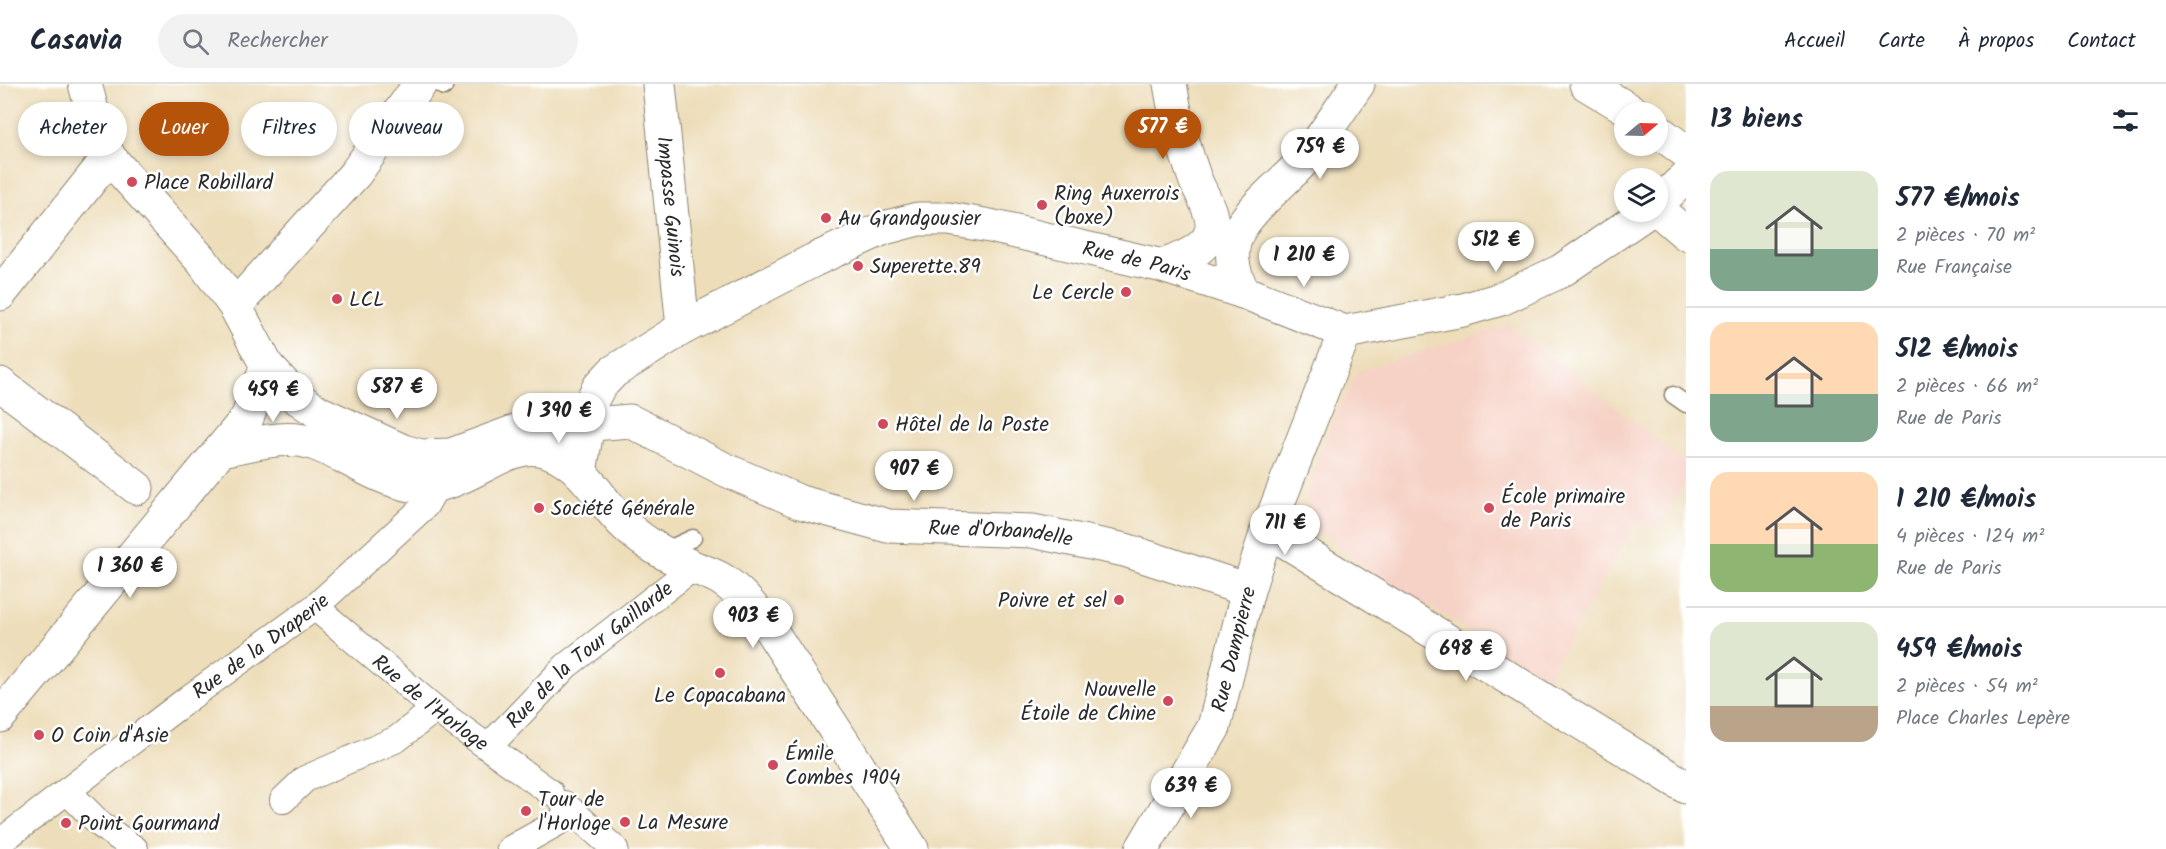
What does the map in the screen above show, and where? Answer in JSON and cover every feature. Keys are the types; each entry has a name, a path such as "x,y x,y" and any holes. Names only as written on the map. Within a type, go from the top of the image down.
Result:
{"street":[{"path":"86,84 97,129 109,157 203,262 235,306 435,85"},
{"name":"Impasse Guinois","path":"659,84 683,328"},
{"path":"1163,266 1190,255 1206,242 1212,230 1210,216 1195,178 1173,103 1170,84"},
{"path":"1244,292 1234,272 1232,251 1236,237 1260,206 1305,159 1358,84"},
{"path":"1586,84 1616,102"},
{"path":"1668,138 1686,152"},
{"path":"0,294 109,157"},
{"path":"1668,194 1686,177"},
{"name":"Rue de Paris","path":"585,478 588,424 592,400 613,372 683,328 855,239 918,219 949,219 990,226 1163,266 1244,292 1345,333"},
{"path":"1668,219 1686,234"},
{"path":"1345,333 1463,310 1500,299 1561,271 1632,222"},
{"name":"Rue d'Orbandelle","path":"235,306 267,366 296,397 318,412 403,451 421,456 451,455 519,430 630,421 726,470 800,502 888,526 1032,531 1125,550 1248,590"},
{"name":"Rue Dampierre","path":"1142,849 1196,762 1214,727 1248,590 1266,534 1345,333"},
{"path":"0,716 221,450 253,408 267,366"},
{"path":"0,384 137,488"},
{"path":"585,478 609,442 640,425"},
{"path":"221,450 294,440 314,443 388,479 413,486 437,485 473,473 522,450 538,449 556,455 585,478 626,526 661,552 694,553 743,596 768,626 912,849"},
{"name":"Rue de la Draperie","path":"0,842 189,698 315,608 425,506 437,485"},
{"path":"1266,534 1285,541 1686,787"},
{"name":"Rue de la Tour Gaillarde","path":"489,746 566,666 694,553"},
{"name":"Rue de l'Horloge","path":"315,608 435,709 489,746 563,803 615,849"},
{"path":"283,800 305,779 397,739 435,709"},
{"path":"68,791 101,825 135,849"},
{"path":"510,849 563,803"}],"shaded area":[{"name":"École primaire de Paris","path":"1506,322 1686,463 1686,481 1656,531 1637,521 1547,678 1363,566 1314,527 1306,496 1329,431 1358,371 1506,326"}],"place":[{"name":"Place Robillard","path":"132,182"},
{"name":"Ring Auxerrois (boxe)","path":"1042,205"},
{"name":"Au Grandgousier","path":"826,218"},
{"name":"Superette.89","path":"858,266"},
{"name":"Le Cercle","path":"1126,292"},
{"name":"LCL","path":"337,299"},
{"name":"Hôtel de la Poste","path":"883,424"},
{"name":"Société Générale","path":"539,508"},
{"name":"École primaire de Paris","path":"1489,508"},
{"name":"Poivre et sel","path":"1119,600"},
{"name":"Le Copacabana","path":"720,673"},
{"name":"Nouvelle Étoile de Chine","path":"1168,701"},
{"name":"O Coin d'Asie","path":"39,735"},
{"name":"Émile Combes 1904","path":"773,765"},
{"name":"Tour de l'Horloge","path":"526,811"},
{"name":"La Mesure","path":"625,822"},
{"name":"Point Gourmand","path":"66,823"}]}
